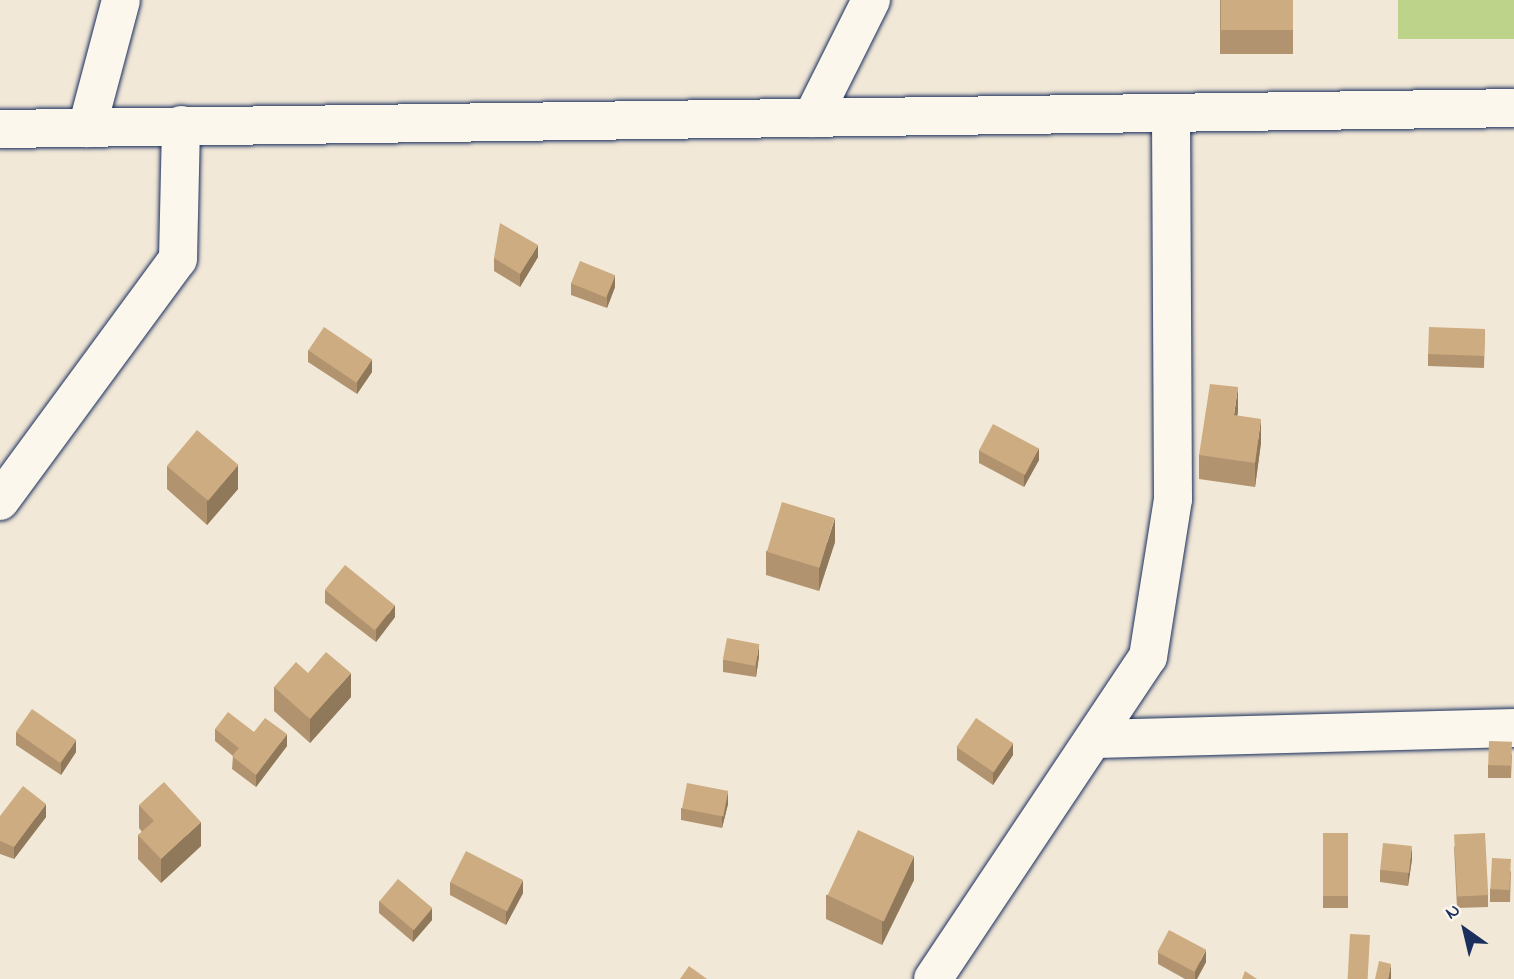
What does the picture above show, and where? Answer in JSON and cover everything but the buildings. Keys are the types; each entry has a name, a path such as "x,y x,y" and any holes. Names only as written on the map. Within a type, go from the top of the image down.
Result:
{"main road":[{"path":"87,128 121,0"},
{"path":"812,118 870,0"},
{"path":"0,129 1514,108"},
{"path":"933,979 1096,739 1148,657 1173,499 1171,113"},
{"path":"0,500 178,259 181,125"},
{"path":"1096,739 1514,727"}],"green space":[{"path":"1398,0 1514,0 1514,39 1398,39"}]}
